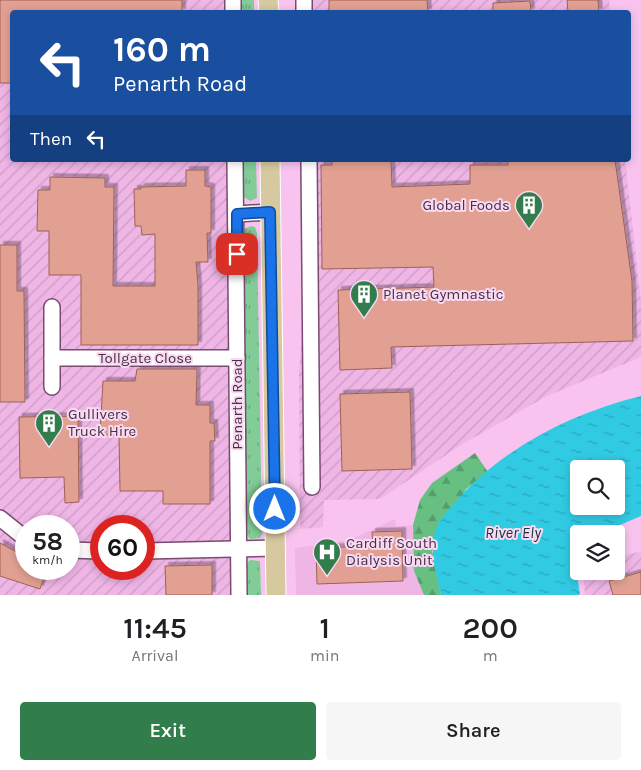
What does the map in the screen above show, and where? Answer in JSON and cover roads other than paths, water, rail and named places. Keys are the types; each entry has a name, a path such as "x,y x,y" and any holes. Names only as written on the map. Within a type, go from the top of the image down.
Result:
{"main road":[{"path":"270,162 276,595"}],"street":[{"name":"Penarth Road","path":"235,162 239,595"},
{"path":"309,162 312,487"},
{"path":"237,214 270,212"},
{"path":"52,307 52,388"},
{"name":"Tollgate Close","path":"52,358 237,358"},
{"path":"0,518 15,530"},
{"path":"155,551 275,548"}],"water":[{"name":"River Ely","path":"641,396 641,516 620,525 570,525 570,580 578,580 580,595 441,595 435,568 433,542 438,524 443,517 470,486 514,451 538,436 588,412"}],"place":[{"name":"Global Foods","path":"529,229"},
{"name":"Planet Gymnastic","path":"364,318"},
{"name":"Gullivers Truck Hire","path":"49,447"},
{"name":"Cardiff South Dialysis Unit","path":"327,576"}]}
